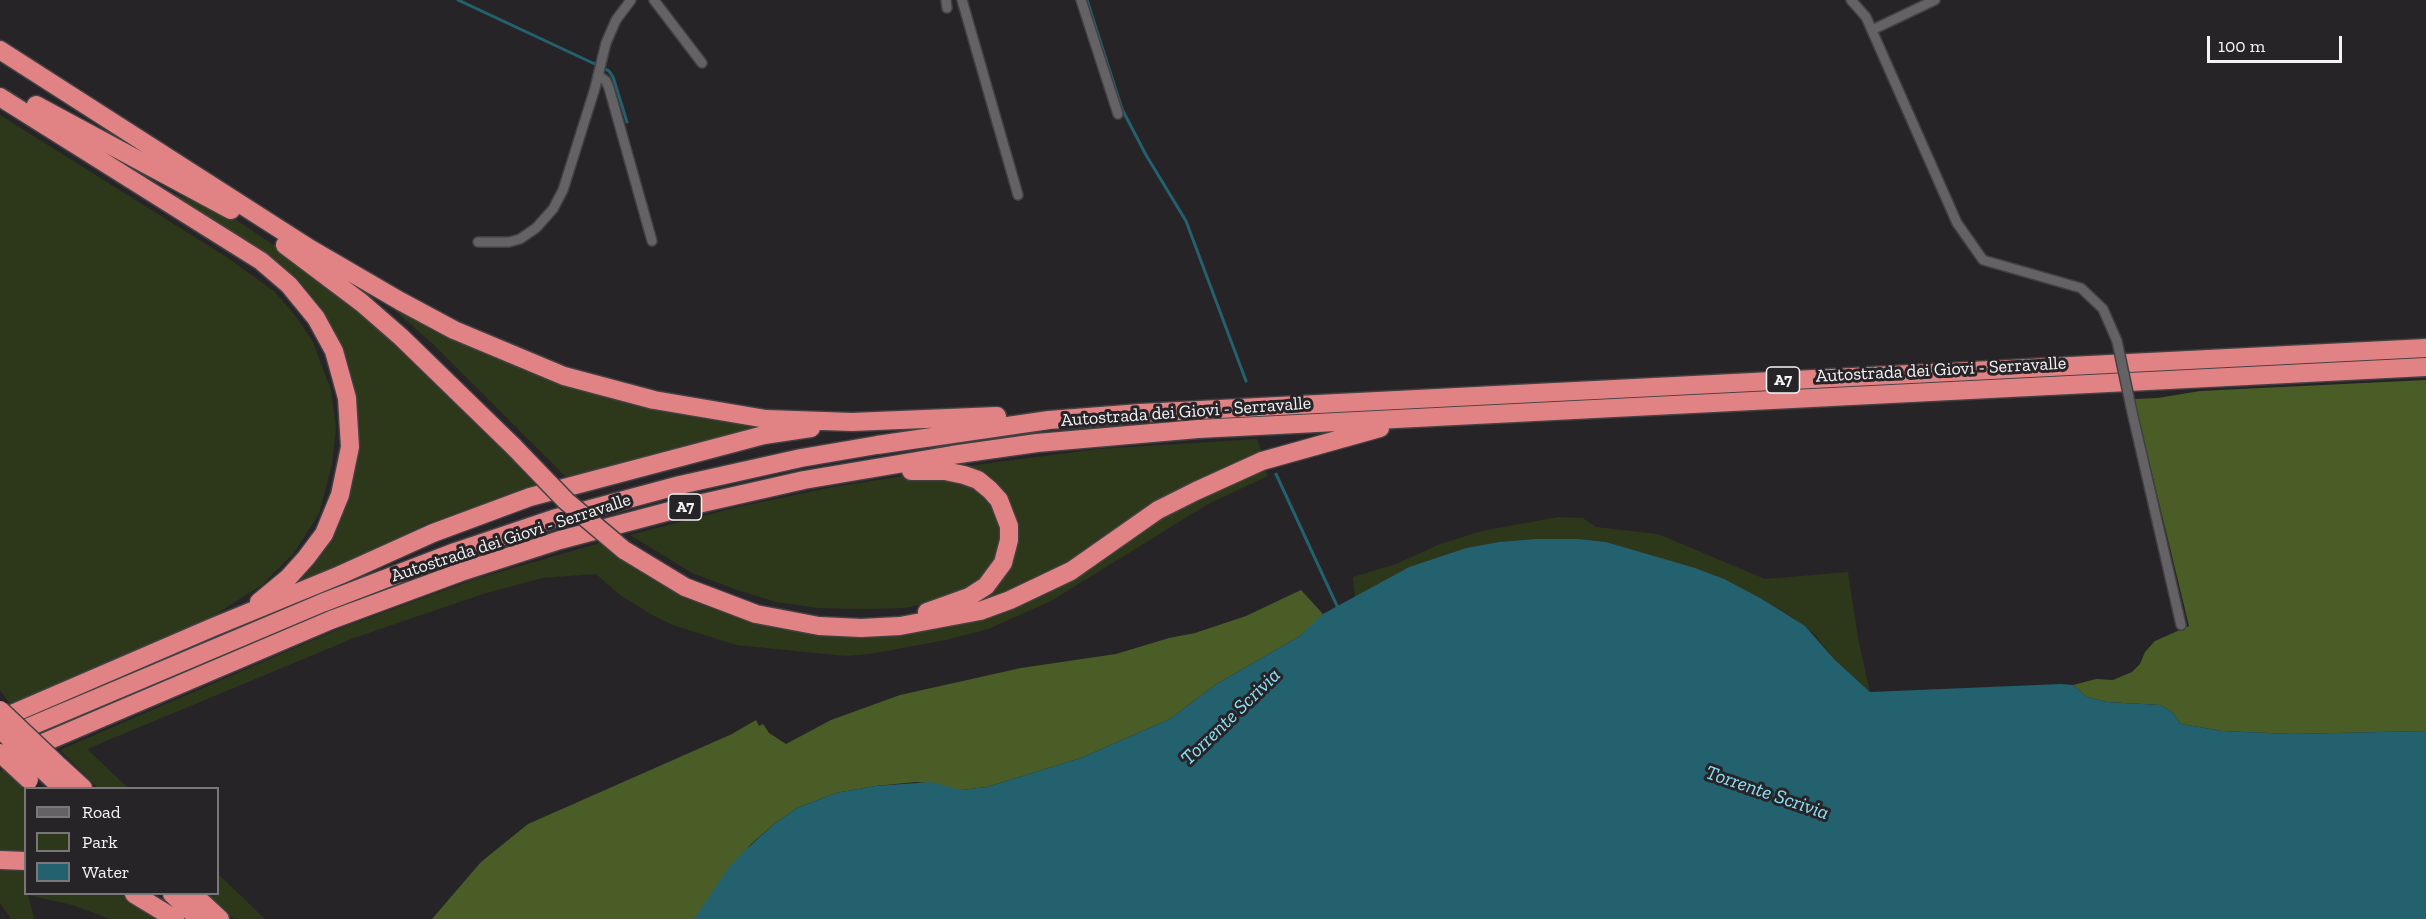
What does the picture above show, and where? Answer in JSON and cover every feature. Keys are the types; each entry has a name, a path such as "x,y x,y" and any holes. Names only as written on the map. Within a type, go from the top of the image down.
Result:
{"highway":[{"path":"0,50 309,248 454,330 564,376 654,400 766,418 852,422 1064,411 1140,413"},
{"path":"0,64 141,150 232,210 370,309 584,503 627,546 685,587 756,614 819,626 861,628 900,626 980,610 1010,600 1071,571 1158,510 1236,472 1262,461 1409,419"},
{"path":"0,86 232,210"},
{"path":"0,97 261,261 289,285 309,310 334,351 347,398 350,447 340,495 324,534 288,578 269,595 211,628"},
{"path":"309,248 427,346 519,445"},
{"name":"Autostrada dei Giovi - Serravalle","path":"0,739 322,603 455,552 553,519 680,485 801,458 866,447 1048,420 1140,413 2426,348"},
{"name":"Autostrada dei Giovi - Serravalle","path":"0,761 331,620 461,572 560,540 685,507 804,480 952,454 1060,441 1198,429 2426,367"},
{"path":"0,719 340,575 433,533 530,496 765,435 852,422"},
{"path":"627,546 720,591 789,611 823,616 888,617 920,614 969,597 986,586 1003,563 1009,540 1006,514 999,500 978,480 964,475 924,470 804,480"},
{"path":"0,710 43,777"},
{"path":"0,729 43,777 76,787"},
{"path":"0,753 59,787"},
{"path":"0,860 24,861"},
{"path":"136,895 174,918"},
{"path":"149,895 174,918"},
{"path":"173,895 199,919"},
{"path":"194,895 220,919"}],"street":[{"path":"478,242 508,242 520,238 536,228 551,212 563,190 598,75 603,51 612,28 631,0"},
{"path":"654,0 702,63"},
{"path":"962,0 1018,195"},
{"path":"1081,0 1118,114"},
{"path":"1851,0 1866,16 1957,223 1983,260 2081,288 2103,309 2117,341 2181,625"},
{"path":"1872,30 1935,0"},
{"path":"598,75 606,81 609,88 652,241"}],"green space":[{"path":"0,115 228,258 275,292 313,342 331,390 336,429 332,464 319,514 294,553 262,585 213,616 10,704 0,690"},
{"path":"160,189 221,210 292,257 367,314 544,488 428,523 381,547 288,588 311,560 353,444 321,316"},
{"path":"380,297 587,389 697,417 763,425 569,480 434,345"},
{"path":"2426,380 2426,731 2292,734 2222,731 2181,724 2172,712 2160,705 2107,702 2087,697 2073,685 2096,679 2113,680 2132,672 2155,641 2189,626 2134,399 2158,398 2200,391"},
{"path":"1257,439 1262,453 1060,569 995,597 955,609 979,597 1015,528 960,467 1098,449"},
{"path":"1265,468 1268,476 1208,504 1051,601 988,629 946,640 870,654 846,656 736,645 673,625 654,616 620,595 596,574 542,578 483,594 354,638 87,749 127,787 97,787 60,750 341,628 475,579 600,543 631,564 764,622 965,618 1156,520"},
{"path":"917,474 966,483 984,493 996,507 1002,522 1001,554 981,582 940,601 904,608 865,609 819,608 776,602 692,573 630,535 738,507 833,487"},
{"path":"1558,517 1583,518 1596,527 1658,534 1765,579 1848,572 1858,638 1870,692 1835,660 1814,634 1762,599 1706,572 1606,542 1579,539 1535,539 1466,548 1409,567 1355,597 1353,577 1396,564 1440,544 1482,531"},
{"path":"1301,590 1323,614 1317,621 1300,636 1215,685 1170,719 1081,758 987,787 961,790 948,789 938,784 916,782 875,786 836,793 797,808 750,845 694,919 432,919 481,862 528,824 732,734 756,720 759,726 763,724 769,733 786,744 831,720 900,695 1021,668 1116,654 1169,638 1195,633 1246,616"},
{"path":"5,769 25,787 24,853 0,851 0,771"},
{"path":"0,866 24,867 24,895 28,895 34,919 11,919 0,903"},
{"path":"219,875 265,919 234,919 208,895 219,895"},
{"path":"28,895 124,895 164,919 110,919 72,905"}],"water":[{"name":"Torrente Scrivia","path":"1535,539 1579,539 1606,542 1695,568 1724,579 1805,626 1835,660 1870,692 2061,684 2073,685 2087,697 2107,702 2160,705 2172,712 2181,724 2222,731 2292,734 2426,731 2426,919 694,919 727,870 740,855 774,824 797,808 836,793 875,786 931,782 961,790 987,787 1081,758 1170,719 1215,685 1300,636 1323,614 1409,567 1466,548"}],"waterway":[{"path":"458,0 597,65"},
{"path":"1087,0 1122,109 1146,155 1186,221 1246,381"},
{"path":"603,68 613,77 627,122"},
{"path":"1276,474 1338,608"}]}
